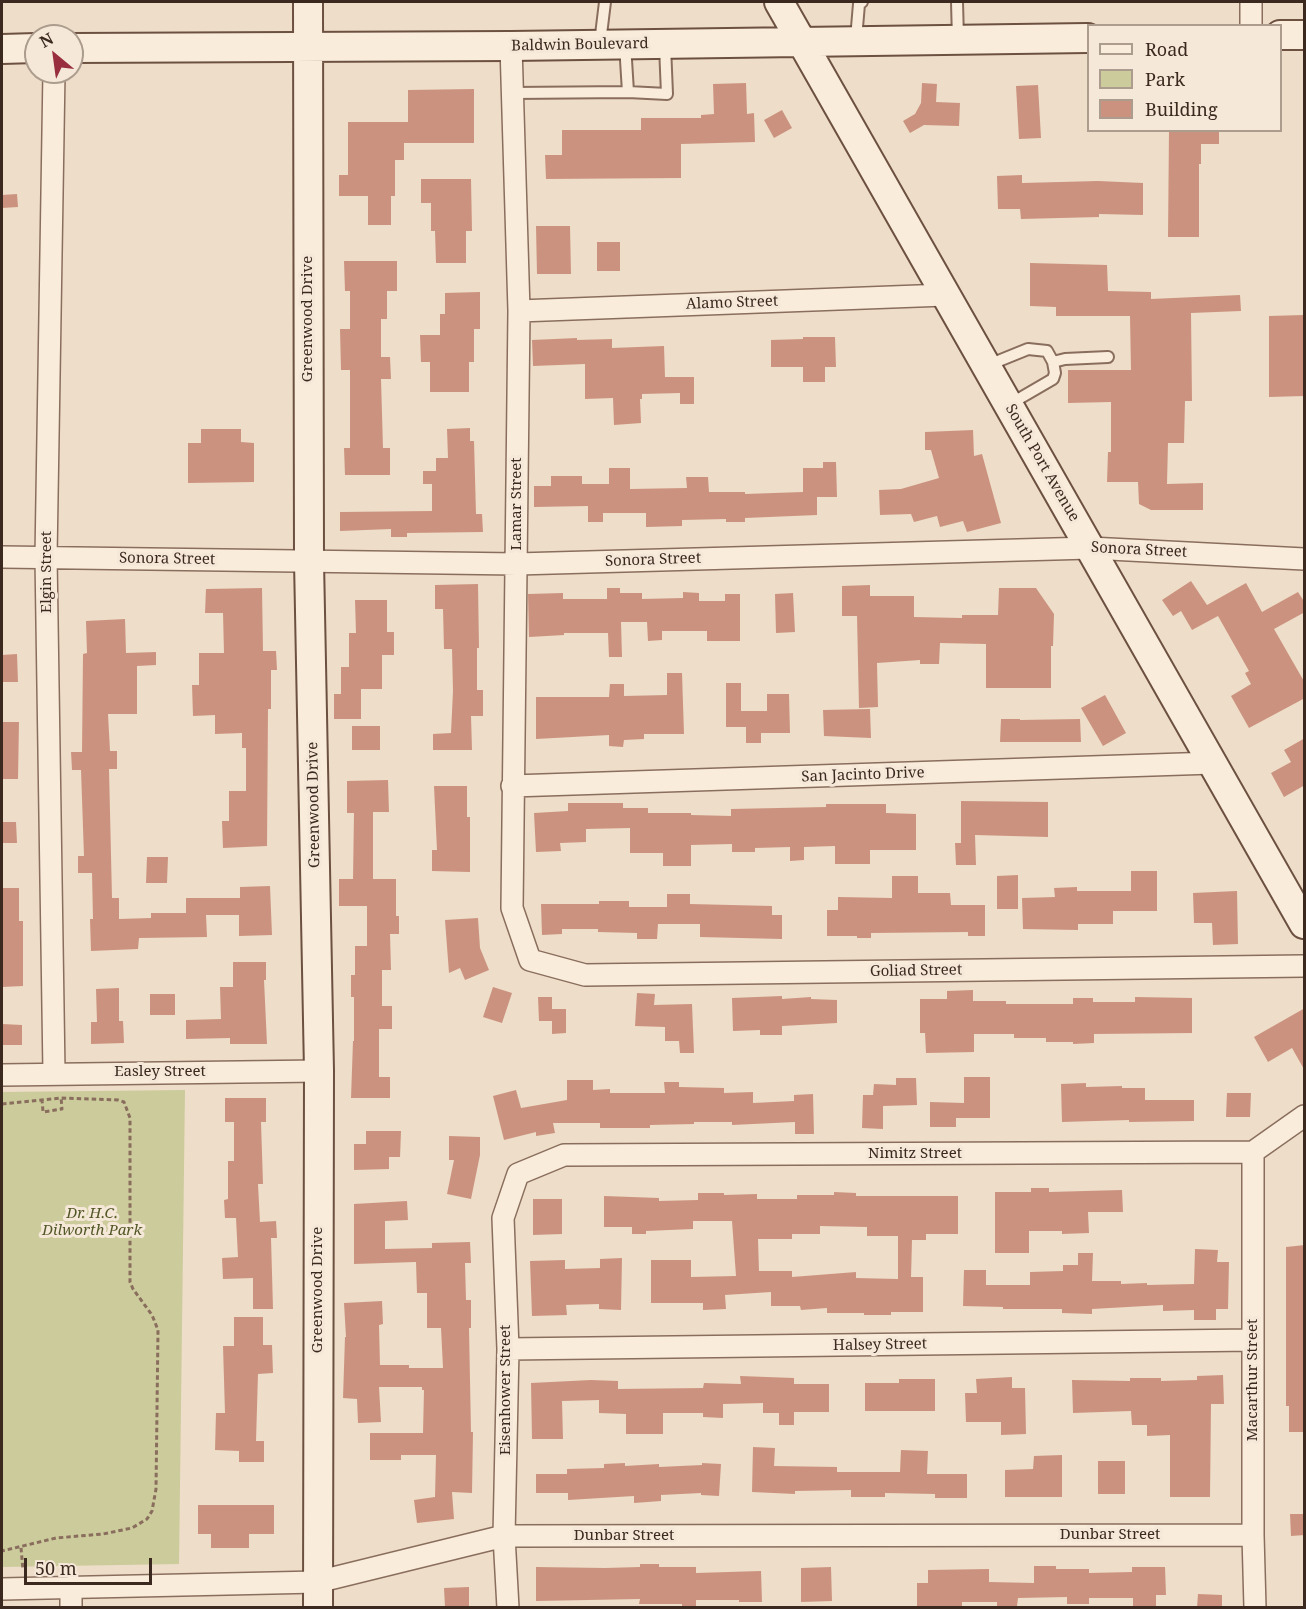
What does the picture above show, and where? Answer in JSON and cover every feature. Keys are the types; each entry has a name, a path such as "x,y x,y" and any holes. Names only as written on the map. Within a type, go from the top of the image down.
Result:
{"main road":[{"name":"Greenwood Drive","path":"308,2 309,561 319,1071 317,1595"},
{"name":"South Port Avenue","path":"779,2 1305,924"},
{"path":"1282,35 1305,35"},
{"name":"Baldwin Boulevard","path":"84,48 511,46 801,42 856,39 1087,38"},
{"path":"2,49 24,48"}],"street":[{"path":"1251,2 1251,24"},
{"name":"Lamar Street","path":"511,46 519,311 512,908 530,960"},
{"name":"Elgin Street","path":"48,1081 46,556 54,84"},
{"name":"Alamo Street","path":"519,311 945,295"},
{"name":"Sonora Street","path":"2,557 517,564 1090,548 1305,559"},
{"name":"San Jacinto Drive","path":"512,786 1213,764"},
{"name":"Goliad Street","path":"530,960 585,975 1305,966"},
{"name":"Easley Street","path":"2,1075 48,1081 319,1071"},
{"path":"1253,1152 1305,1116"},
{"name":"Nimitz Street","path":"518,1174 564,1155 1253,1152"},
{"name":"Macarthur Street","path":"1253,1152 1255,1608"},
{"name":"Eisenhower Street","path":"508,1608 504,1536 507,1349 503,1218 518,1174"},
{"name":"Halsey Street","path":"507,1349 1253,1340"},
{"name":"Dunbar Street","path":"2,1589 71,1597 317,1595 504,1536 1253,1535"}],"lane":[{"path":"605,2 612,44 628,92"},
{"path":"856,39 860,2"},
{"path":"957,2 958,39"},
{"path":"513,93 667,94 665,44"},
{"path":"986,366 1028,349 1047,351 1053,362 1053,379 1009,405"},
{"path":"1053,362 1065,359 1108,357"}],"path":[{"path":"48,1081 43,1112 62,1109 62,1098"},
{"path":"2,1104 62,1098 124,1102 130,1118 130,1282 152,1314 158,1330 156,1489 152,1510 147,1519 132,1528 103,1534 56,1538 2,1551"},
{"path":"21,1548 23,1570"}],"green space":[{"name":"Dr. H.C. Dilworth Park","path":"185,1090 179,1564 2,1567 2,1092"}],"building":[{"path":"746,83 747,114 754,113 755,142 681,144 681,178 546,179 545,155 562,155 562,130 641,130 641,118 701,118 701,115 714,114 713,84"},
{"path":"922,83 937,84 936,102 960,103 959,126 924,125 910,133 903,121 915,114 921,103"},
{"path":"1038,85 1041,138 1019,139 1016,86"},
{"path":"474,89 474,143 404,143 404,160 395,160 395,196 391,196 391,225 368,225 368,196 339,196 339,175 348,175 348,122 408,122 408,90"},
{"path":"782,110 792,128 774,138 764,120"},
{"path":"1169,132 1219,132 1219,144 1201,144 1199,237 1168,237"},
{"path":"1022,175 1022,183 1098,181 1143,183 1143,215 1099,214 1099,217 1021,219 1020,209 998,209 997,176"},
{"path":"421,179 471,179 472,231 466,231 466,263 436,263 435,231 431,231 431,203 421,203"},
{"path":"17,194 18,207 2,208 2,195"},
{"path":"536,226 570,226 571,274 537,274"},
{"path":"597,242 620,242 620,271 597,271"},
{"path":"344,261 397,261 397,291 387,291 387,319 381,319 381,357 390,357 391,379 381,379 383,448 390,448 390,475 345,475 344,448 350,448 350,370 341,370 340,329 350,329 350,291 345,291"},
{"path":"1030,263 1107,265 1108,291 1151,292 1151,299 1240,295 1241,311 1191,313 1192,401 1185,401 1184,443 1168,443 1167,484 1203,483 1203,510 1151,510 1139,504 1138,482 1107,482 1108,452 1111,452 1111,402 1068,403 1068,370 1131,370 1130,316 1056,316 1056,307 1030,306"},
{"path":"480,292 480,329 474,329 474,362 469,362 469,392 430,392 430,362 421,362 420,335 440,335 440,314 445,314 445,293"},
{"path":"1303,315 1304,396 1269,397 1269,316"},
{"path":"803,337 835,337 836,367 825,367 825,382 803,382 803,367 771,367 771,340 803,339"},
{"path":"577,338 577,340 612,339 612,348 664,346 665,377 694,377 694,404 680,404 680,393 642,394 642,399 640,399 641,423 614,425 613,398 585,399 585,364 533,366 532,340"},
{"path":"470,428 470,441 474,441 476,514 482,514 483,532 407,533 407,537 391,537 391,529 340,531 340,512 432,511 432,484 423,484 423,471 436,471 436,458 448,458 447,429"},
{"path":"201,429 241,429 241,442 254,443 254,482 188,483 188,443 201,443"},
{"path":"973,430 974,456 982,454 1001,523 967,532 963,521 940,527 937,516 914,522 911,514 880,515 879,490 901,489 939,478 931,450 925,450 925,432"},
{"path":"823,462 836,462 837,497 817,497 817,515 745,518 745,522 726,522 726,519 682,520 682,526 646,527 646,513 603,513 603,522 588,522 588,506 534,507 534,486 551,486 551,476 582,476 582,484 609,484 609,468 630,468 630,489 687,488 686,477 708,477 709,492 745,492 745,494 803,492 803,468 823,468"},
{"path":"1191,581 1207,605 1246,583 1262,612 1298,592 1305,603 1305,612 1274,629 1305,683 1305,698 1249,728 1231,696 1251,684 1245,673 1249,671 1218,616 1192,630 1181,611 1173,616 1162,600"},
{"path":"478,584 477,690 483,690 483,716 471,716 472,750 433,750 433,734 451,733 453,691 452,649 444,649 443,609 435,609 435,585"},
{"path":"870,585 870,596 914,596 914,617 962,618 962,615 998,615 999,588 1036,588 1054,614 1051,688 986,688 986,644 940,643 939,664 920,664 920,660 877,663 878,707 859,708 857,616 842,616 842,586"},
{"path":"262,588 263,651 276,651 277,670 271,670 271,709 268,709 267,846 223,848 222,821 229,821 229,791 246,791 246,748 242,748 242,733 215,734 215,715 193,716 192,685 199,685 199,653 224,653 223,613 205,613 206,589"},
{"path":"607,588 620,588 620,593 642,593 642,599 683,598 683,592 699,593 699,601 725,601 725,594 740,594 740,641 707,641 707,631 662,631 662,640 648,641 647,622 621,622 622,657 609,657 608,633 564,633 564,635 529,637 528,594 563,593 563,599 607,599"},
{"path":"793,593 795,632 776,633 775,594"},
{"path":"355,600 387,600 387,632 394,632 394,655 382,655 382,689 361,689 361,719 334,719 334,694 341,694 341,667 349,667 349,633 356,633"},
{"path":"125,619 126,653 156,652 156,665 137,666 137,714 108,714 110,751 117,751 117,769 109,769 112,898 119,898 119,919 151,918 151,913 186,913 186,898 240,898 240,887 270,886 272,935 239,936 239,915 206,915 207,937 139,938 138,949 91,951 92,873 78,873 78,856 84,856 81,770 72,770 71,752 82,752 83,654 87,653 86,621"},
{"path":"17,654 18,682 2,682 2,655"},
{"path":"667,673 682,673 684,734 644,734 644,739 624,740 623,747 609,746 609,735 536,739 536,697 609,697 610,684 624,684 624,696 667,695"},
{"path":"726,683 741,683 741,711 767,711 767,694 789,694 790,733 761,733 761,743 746,743 746,727 726,727"},
{"path":"1105,695 1126,733 1103,746 1081,708"},
{"path":"870,709 871,738 824,736 823,710"},
{"path":"1001,719 1080,719 1081,742 1000,742"},
{"path":"2,722 19,722 18,779 2,779"},
{"path":"352,726 380,726 380,750 352,750"},
{"path":"1305,738 1305,785 1284,797 1271,773 1291,762 1284,750"},
{"path":"388,780 389,812 373,812 373,879 396,879 396,916 399,916 399,934 390,934 391,970 382,970 382,1006 392,1006 392,1029 379,1029 379,1077 390,1077 390,1098 351,1098 354,997 351,997 351,975 355,975 355,946 367,946 367,906 339,906 339,879 353,879 354,813 347,813 347,781"},
{"path":"434,786 467,786 467,817 470,817 470,872 432,871 432,850 437,850"},
{"path":"961,801 1048,802 1048,837 975,835 976,865 956,865 955,843 961,843"},
{"path":"568,803 623,803 623,808 648,808 648,813 731,816 731,809 826,807 826,804 886,804 886,813 916,814 916,850 870,850 870,864 835,864 835,846 804,847 804,860 790,861 790,847 755,848 755,852 732,852 732,844 691,845 691,866 663,866 663,853 630,853 630,828 586,829 586,842 560,843 561,851 536,852 534,813 568,811"},
{"path":"2,822 16,822 17,843 2,843"},
{"path":"147,857 168,857 167,883 146,883"},
{"path":"1131,871 1157,871 1157,911 1113,911 1113,924 1078,924 1078,930 1023,929 1022,898 1055,897 1054,888 1077,887 1077,891 1131,891"},
{"path":"1018,875 1018,909 997,909 997,876"},
{"path":"892,876 918,876 918,893 950,893 951,905 985,905 985,936 968,936 968,932 871,933 871,938 827,936 827,910 838,910 838,897 892,898"},
{"path":"2,888 19,888 19,921 23,921 23,986 2,987"},
{"path":"1237,891 1238,944 1213,945 1212,923 1194,923 1193,893"},
{"path":"667,894 690,894 690,904 772,906 772,915 782,915 782,939 700,937 700,924 658,924 657,939 637,939 637,933 598,932 598,929 562,929 562,934 542,935 541,904 599,904 599,901 629,901 629,907 667,907"},
{"path":"478,918 480,948 489,970 465,980 460,968 449,973 445,920"},
{"path":"233,962 266,962 266,980 264,980 267,1044 230,1044 230,1038 186,1039 186,1020 221,1019 220,987 233,987"},
{"path":"493,987 512,993 502,1023 483,1017"},
{"path":"119,988 119,1021 123,1021 124,1043 91,1044 91,1022 97,1022 96,989"},
{"path":"973,990 973,1001 1006,1001 1006,1004 1073,1004 1073,998 1093,998 1093,1002 1135,1002 1135,997 1192,998 1192,1033 1094,1034 1094,1043 1073,1044 1073,1042 1046,1042 1046,1038 1014,1038 1014,1034 974,1034 974,1052 926,1053 925,1033 920,1033 920,999 947,999 947,991"},
{"path":"637,993 655,994 654,1005 692,1004 694,1053 680,1053 679,1041 665,1041 665,1027 635,1026"},
{"path":"150,994 175,994 175,1015 150,1015"},
{"path":"782,996 782,999 811,997 811,999 837,1000 837,1023 782,1026 782,1035 760,1035 760,1030 733,1031 732,998"},
{"path":"538,997 552,997 552,1009 566,1009 566,1033 552,1034 552,1021 539,1021"},
{"path":"1305,1008 1305,1071 1292,1048 1268,1062 1254,1037"},
{"path":"2,1024 22,1025 22,1045 2,1045"},
{"path":"964,1077 990,1077 990,1118 956,1118 956,1127 930,1127 930,1102 964,1103"},
{"path":"896,1078 916,1078 917,1105 883,1106 883,1129 862,1128 863,1095 873,1095 874,1084 896,1085"},
{"path":"567,1080 593,1080 593,1090 610,1089 610,1093 665,1093 664,1082 679,1082 679,1087 724,1088 724,1093 753,1092 753,1103 794,1101 794,1095 813,1094 814,1134 795,1134 795,1122 732,1125 732,1122 694,1122 694,1124 650,1125 650,1128 600,1128 600,1123 553,1123 555,1133 536,1136 536,1132 504,1140 493,1096 516,1090 521,1108 567,1100"},
{"path":"1086,1083 1086,1087 1145,1088 1145,1100 1194,1100 1194,1121 1062,1122 1061,1084"},
{"path":"1227,1093 1251,1093 1250,1117 1226,1117"},
{"path":"225,1098 266,1098 266,1122 261,1122 263,1184 258,1184 260,1222 276,1221 277,1238 271,1238 273,1309 253,1309 253,1278 223,1279 222,1258 238,1257 236,1218 225,1218 224,1200 228,1199 228,1161 234,1161 234,1122 225,1122"},
{"path":"366,1131 401,1131 400,1157 389,1157 389,1169 354,1170 354,1144 366,1144"},
{"path":"449,1136 480,1137 480,1155 471,1199 447,1194 454,1160 449,1160"},
{"path":"1031,1188 1049,1188 1049,1192 1122,1190 1123,1212 1088,1212 1089,1233 1062,1234 1062,1231 1029,1231 1029,1253 995,1253 995,1192 1031,1192"},
{"path":"834,1192 856,1193 856,1196 958,1196 958,1234 926,1234 926,1240 912,1240 911,1277 923,1277 923,1312 864,1315 864,1313 827,1313 827,1308 801,1310 800,1306 771,1306 771,1292 725,1295 726,1309 703,1310 703,1303 651,1303 651,1260 691,1260 691,1277 736,1276 732,1221 693,1221 693,1229 646,1231 646,1234 632,1234 632,1227 604,1227 604,1196 659,1198 659,1201 698,1200 698,1193 757,1194 757,1199 797,1199 797,1195 834,1195","holes":["820,1226 867,1227 867,1236 898,1236 898,1279 856,1278 856,1272 792,1277 792,1271 759,1271 758,1239 792,1239 792,1234 820,1234"]},
{"path":"533,1199 562,1199 562,1234 533,1235"},
{"path":"407,1201 408,1220 385,1221 385,1249 432,1248 432,1243 470,1242 471,1263 465,1263 466,1300 471,1300 471,1328 469,1328 471,1432 473,1432 472,1493 452,1492 454,1519 417,1523 414,1500 435,1497 436,1455 401,1455 401,1460 370,1460 370,1433 423,1433 424,1390 422,1387 379,1387 381,1422 358,1423 357,1399 343,1398 346,1337 344,1303 382,1301 383,1324 379,1325 380,1365 443,1368 441,1328 427,1328 427,1293 417,1293 416,1262 354,1264 354,1204"},
{"path":"1305,1245 1305,1432 1289,1432 1289,1406 1286,1406 1286,1247"},
{"path":"1195,1249 1218,1250 1217,1262 1229,1262 1228,1309 1216,1309 1216,1320 1194,1320 1194,1310 1163,1311 1163,1305 1092,1309 1092,1314 1062,1313 1062,1309 963,1306 964,1270 986,1270 986,1285 1030,1285 1030,1272 1063,1271 1063,1265 1078,1265 1078,1253 1093,1253 1092,1281 1121,1281 1121,1284 1147,1283 1147,1285 1194,1284"},
{"path":"622,1258 621,1310 599,1309 599,1304 566,1305 567,1315 532,1316 530,1261 565,1260 565,1269 600,1268 600,1259"},
{"path":"234,1317 263,1317 263,1345 272,1345 273,1373 258,1374 256,1441 264,1441 264,1462 239,1462 239,1451 215,1450 216,1413 225,1413 223,1346 234,1346"},
{"path":"1223,1375 1224,1404 1211,1404 1210,1497 1170,1497 1170,1435 1147,1436 1147,1425 1132,1425 1131,1411 1073,1413 1072,1380 1130,1381 1130,1378 1161,1378 1161,1381 1197,1380 1197,1376"},
{"path":"740,1376 794,1378 794,1384 829,1384 829,1412 794,1412 794,1425 779,1425 779,1413 763,1413 763,1403 723,1404 723,1418 703,1417 703,1413 663,1413 663,1434 626,1434 626,1414 599,1413 599,1400 562,1401 563,1439 532,1439 531,1383 591,1380 618,1381 618,1389 703,1388 704,1383 741,1384"},
{"path":"1012,1377 1012,1388 1025,1388 1026,1434 1001,1435 1001,1422 966,1422 965,1393 977,1393 976,1379"},
{"path":"899,1379 935,1379 935,1411 865,1411 865,1383 899,1383"},
{"path":"753,1447 775,1448 774,1466 837,1467 837,1472 900,1472 901,1450 928,1451 927,1474 967,1474 967,1498 935,1498 935,1494 885,1493 885,1497 851,1497 851,1490 795,1491 795,1494 752,1492"},
{"path":"1062,1455 1062,1497 1005,1497 1005,1470 1033,1469 1034,1456"},
{"path":"1098,1461 1125,1461 1125,1494 1098,1494"},
{"path":"625,1463 625,1466 659,1464 659,1467 702,1465 702,1463 721,1464 719,1496 701,1495 701,1493 661,1495 661,1501 634,1503 634,1496 568,1500 568,1493 536,1493 536,1474 567,1474 567,1469 604,1468 604,1464"},
{"path":"198,1505 274,1505 274,1534 249,1534 249,1548 211,1548 211,1534 198,1534"},
{"path":"1290,1514 1305,1514 1305,1535 1291,1536"},
{"path":"640,1564 659,1564 659,1567 696,1567 696,1573 761,1571 762,1602 696,1600 696,1608 682,1608 682,1604 639,1604 640,1599 536,1601 536,1567 640,1567"},
{"path":"1034,1566 1089,1569 1089,1573 1132,1572 1132,1567 1165,1567 1166,1595 1156,1595 1156,1608 1133,1608 1133,1598 1089,1598 1089,1604 1067,1604 1067,1597 1018,1598 1017,1606 997,1606 997,1602 962,1602 962,1608 917,1608 917,1583 928,1583 928,1570 989,1569 989,1582 1034,1583"},
{"path":"831,1567 832,1601 801,1602 801,1568"},
{"path":"469,1587 469,1606 445,1607 444,1588"},
{"path":"1198,1594 1222,1595 1222,1608 1197,1608"}]}
